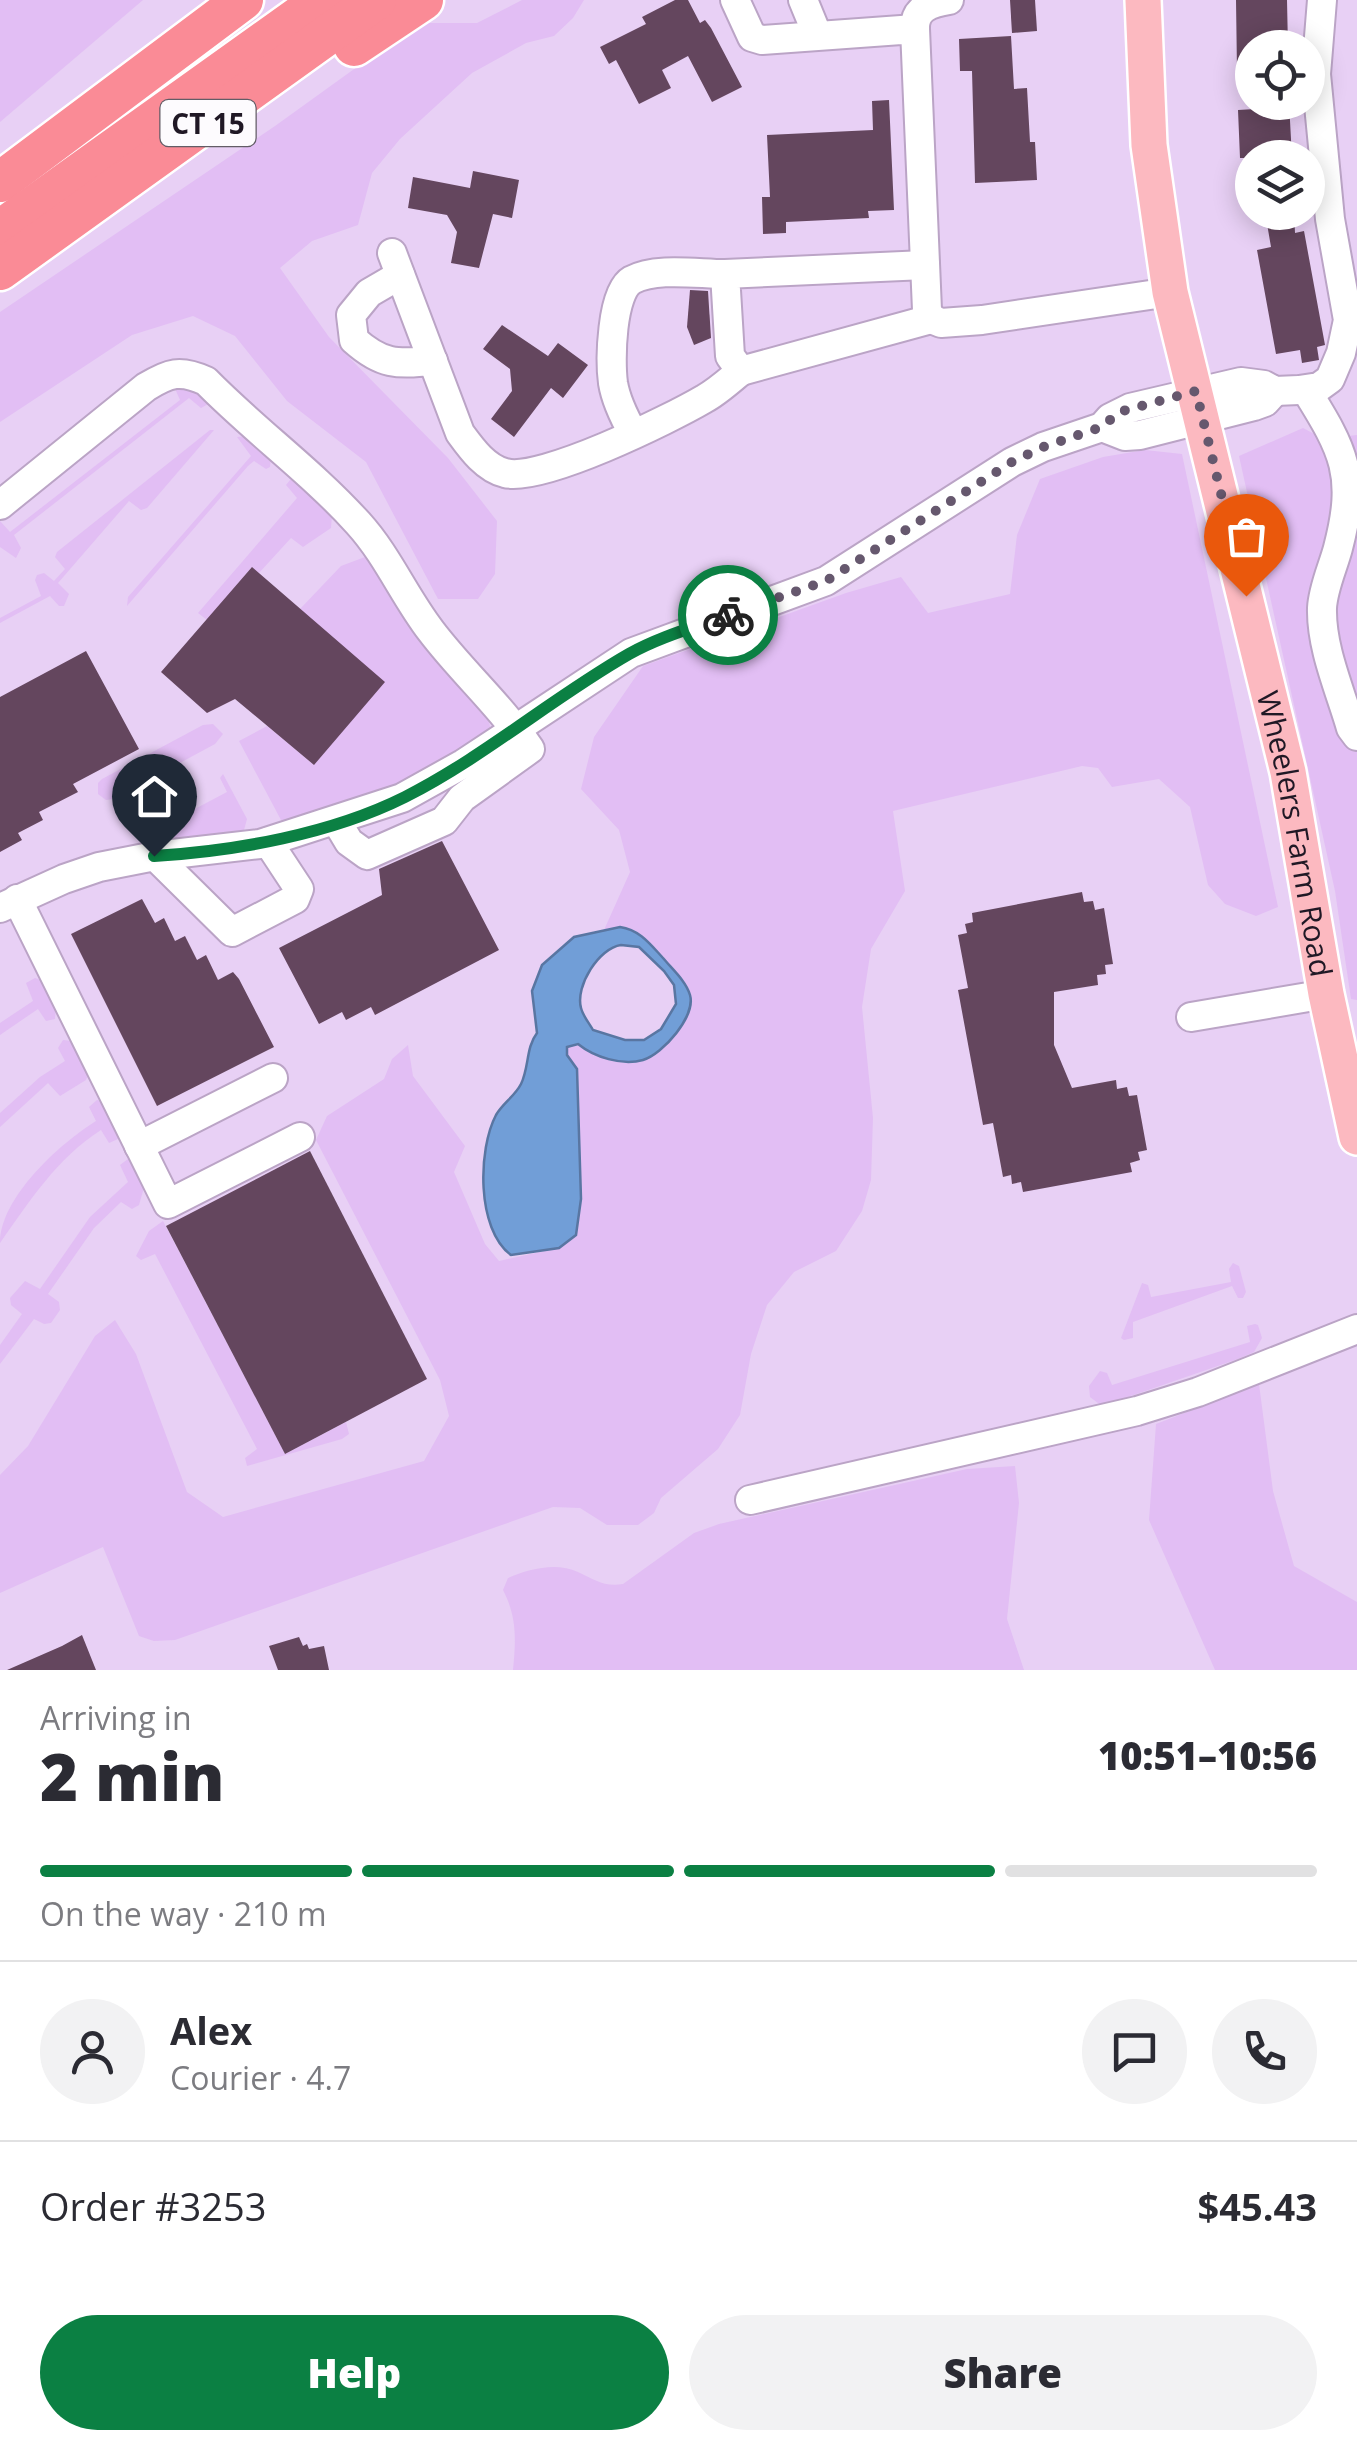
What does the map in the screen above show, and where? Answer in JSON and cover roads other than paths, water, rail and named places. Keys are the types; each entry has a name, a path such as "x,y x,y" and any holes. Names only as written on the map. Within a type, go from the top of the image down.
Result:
{"highway":[{"path":"0,181 210,0"},
{"path":"0,181 243,0"},
{"name":"CT 15","path":"0,230 322,0"},
{"name":"CT 15","path":"0,270 376,0"},
{"path":"37,244 179,164 423,0"}],"main road":[{"name":"Wheelers Farm Road","path":"1143,0 1149,145 1170,292 1288,772 1326,994 1350,1075 1357,1136"}],"street":[{"path":"735,0 756,39 915,29"},
{"path":"804,0 817,34"},
{"path":"949,0 921,10 915,18 926,310 932,319 942,323 982,320 1170,292"},
{"path":"300,1137 168,1204 9,904 64,878 154,856 268,842 402,798 463,764 631,653 826,581 1012,462 1043,447 1102,427 1125,436 1200,405 1266,402 1275,391 1319,387 1330,378 1342,352 1348,320 1330,218 1316,74 1322,0"},
{"path":"432,361 398,364 374,358 354,340 351,315 396,264 460,433 475,453 504,473 526,475 548,469 707,398 741,371 932,319"},
{"path":"632,433 612,381 616,305 622,290 633,280 643,276 925,265"},
{"path":"724,274 730,356 741,371"},
{"path":"0,505 167,374 184,371 206,380 356,522 386,558 412,607 446,652 516,728 530,749 462,798 444,821 367,854 349,842 338,822"},
{"path":"1306,390 1346,461 1350,487 1348,518 1322,605 1344,664 1351,728 1357,736"},
{"path":"154,856 232,932 295,899 299,889 268,842"},
{"path":"1191,1017 1326,994"},
{"path":"140,1146 272,1078"},
{"path":"750,1500 1137,1411 1198,1392 1357,1329"}],"water":[{"path":"620,927 633,931 682,980 691,1004 676,1033 660,1050 643,1060 617,1061 578,1044 567,1047 567,1055 577,1069 581,1199 576,1235 559,1248 511,1255 491,1227 486,1208 486,1148 496,1115 524,1078 537,1033 532,991 542,965 574,937","holes":["639,947 674,985 676,1004 661,1029 644,1040 625,1040 593,1030 580,999 590,969 613,948"]}]}
